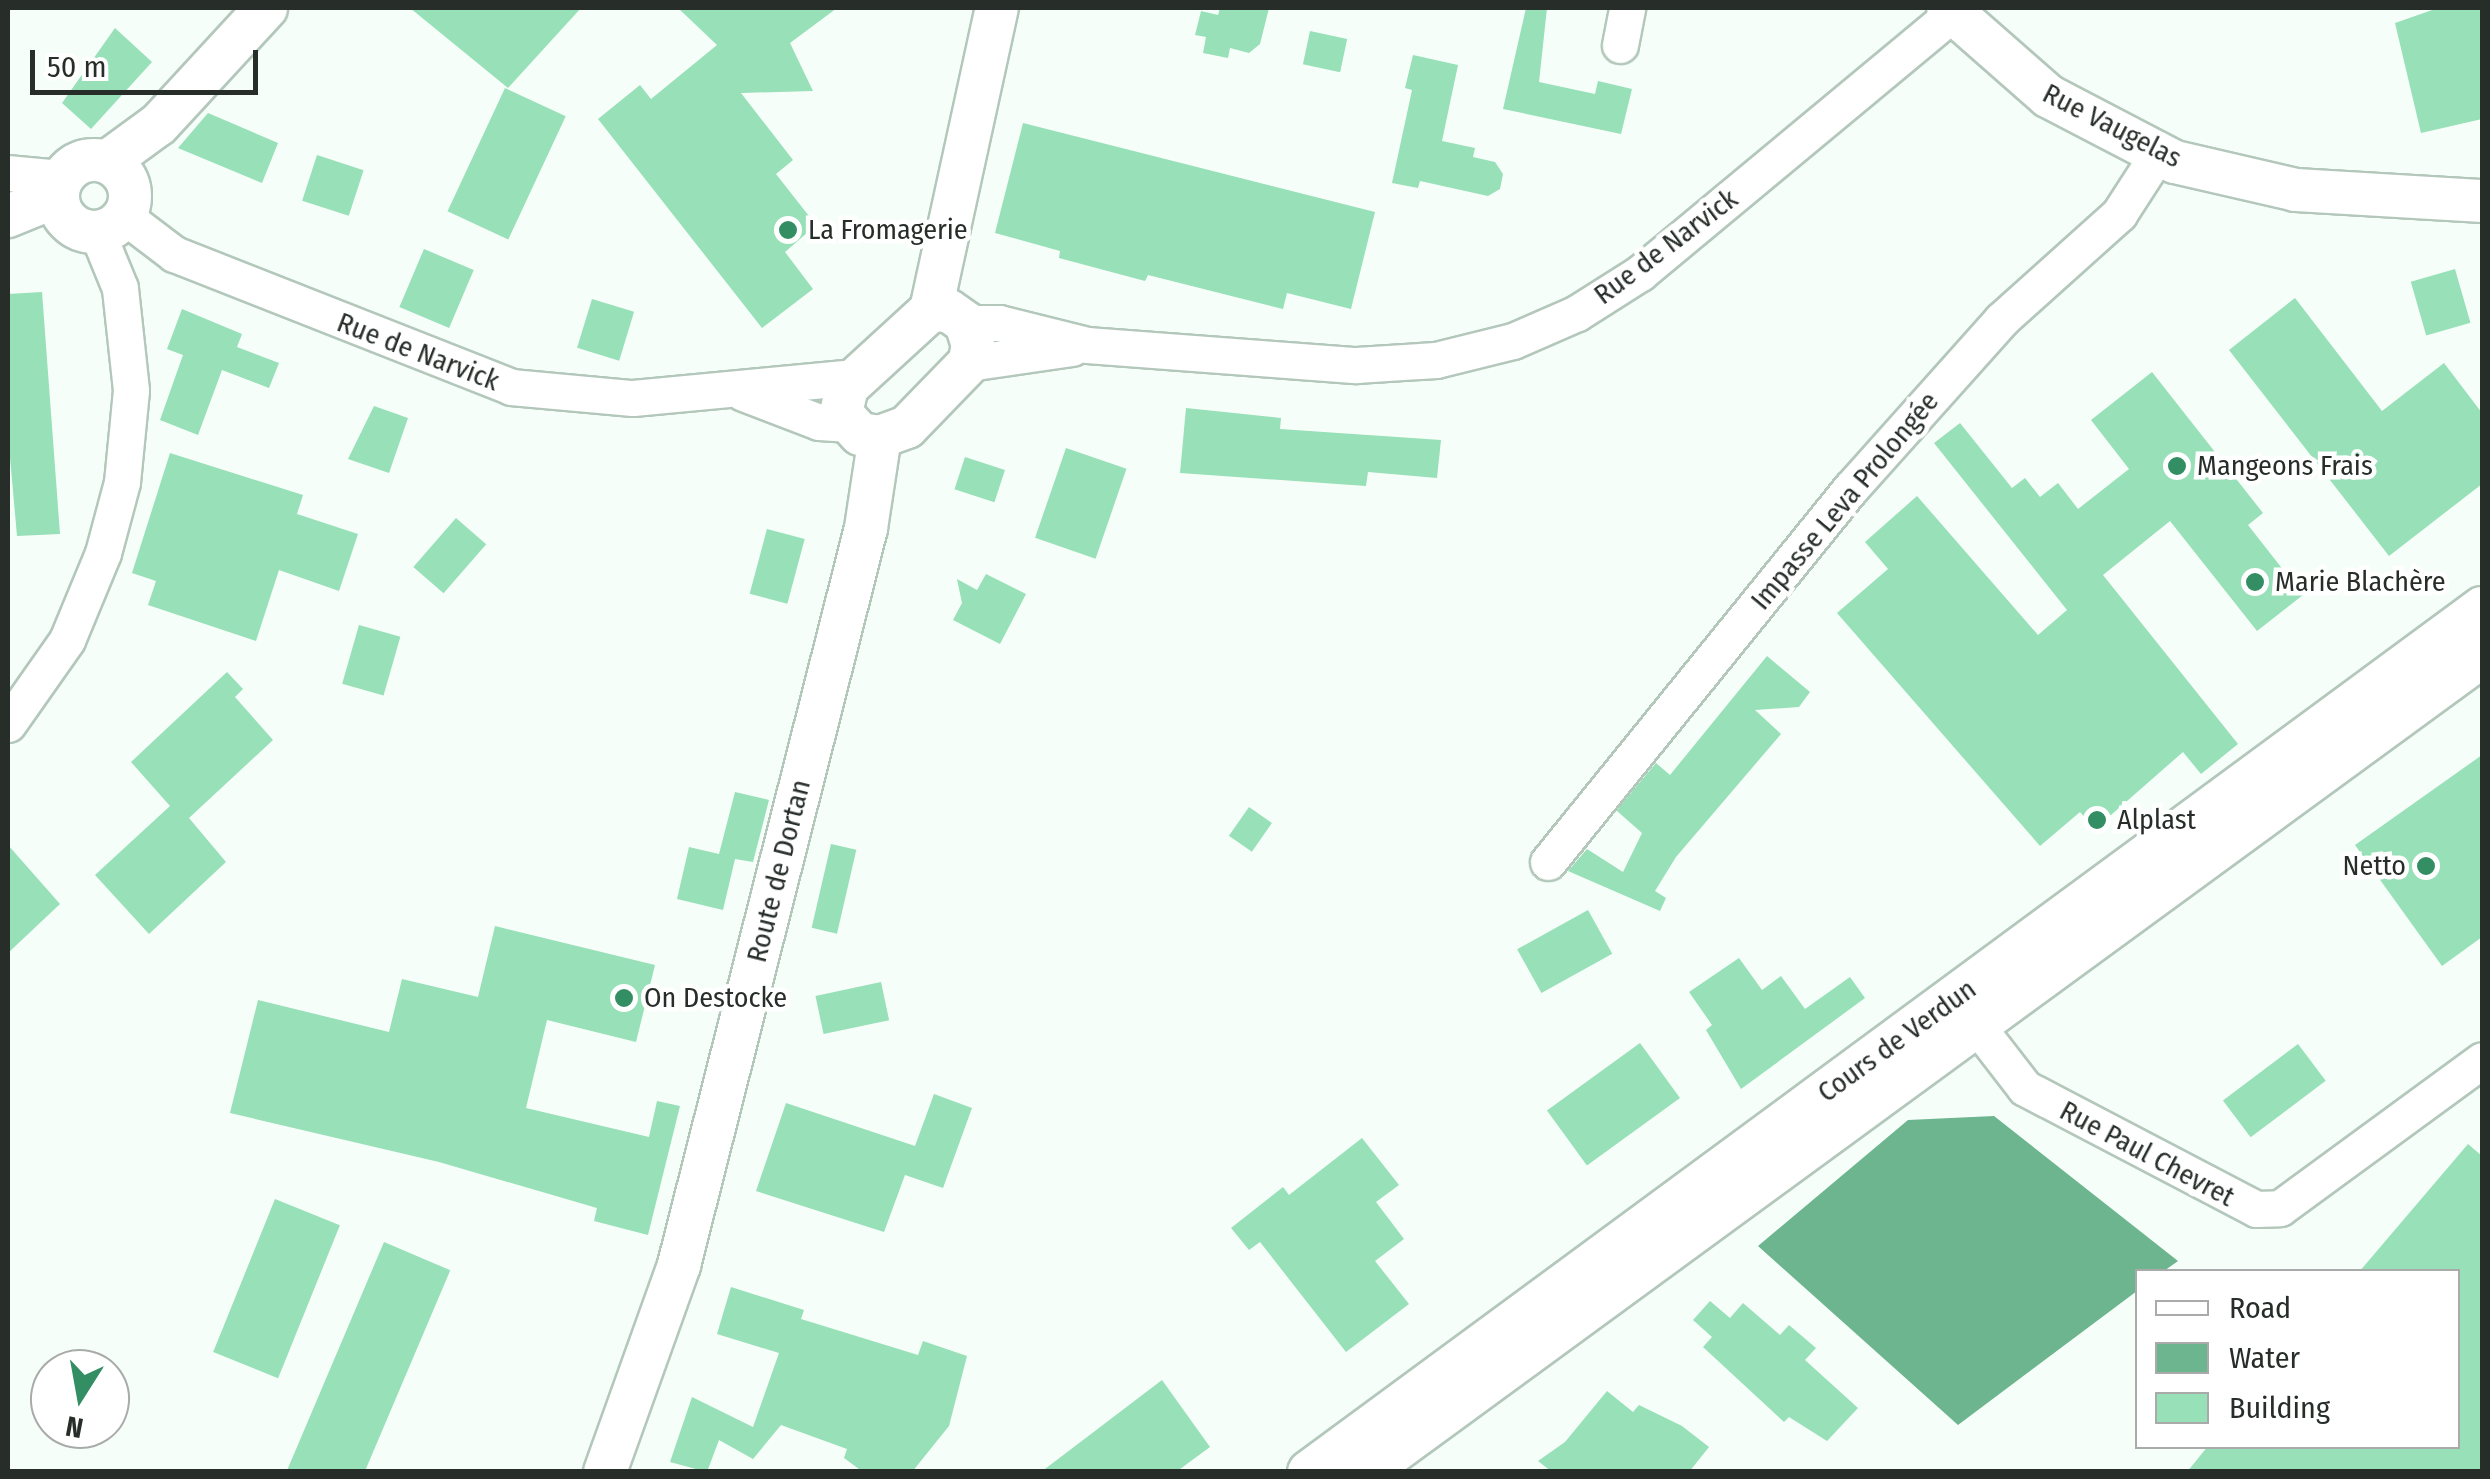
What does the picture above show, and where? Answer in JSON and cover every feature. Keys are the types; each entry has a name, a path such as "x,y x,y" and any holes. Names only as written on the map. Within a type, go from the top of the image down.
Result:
{"main road":[{"path":"106,162 159,124 266,8"},
{"path":"863,430 928,409 955,332 997,8"},
{"name":"Rue Vaugelas","path":"1950,10 2015,73 2122,138 2296,190 2482,200"},
{"path":"8,216 59,187 86,160 106,162 128,185 110,224 74,227 59,187"},
{"path":"855,377 955,332"},
{"name":"Route de Dortan","path":"605,1472 679,1265 866,528 863,430 841,402 855,377"},
{"name":"Cours de Verdun","path":"1309,1472 2482,608"},
{"name":"Cours de Verdun","path":"1366,1472 2482,656"},
{"path":"1335,1472 1406,1401"}],"street":[{"path":"1620,45 1628,8"},
{"name":"Rue de Narvick","path":"955,332 1087,345 1392,365 1513,341 1578,313 1640,273 1950,10"},
{"name":"Impasse Leva Prolongée","path":"1548,862 1851,488 2001,320 2119,214 2122,138"},
{"path":"8,173 59,187"},
{"name":"Rue de Narvick","path":"110,224 174,254 511,387 633,398 855,377"},
{"path":"8,724 67,640 103,553 122,482 131,390 110,224"},
{"name":"Rue de Narvick","path":"737,390 818,422 863,430"},
{"name":"Rue Paul Chevret","path":"1977,1026 2025,1088 2256,1210 2280,1208 2482,1060"}],"water":[{"path":"1994,1116 2178,1261 2167,1269 2135,1269 2135,1292 1958,1425 1758,1246 1908,1120"}],"building":[{"path":"410,8 581,8 508,88"},
{"path":"678,8 837,8 790,43 813,91 741,93 793,160 776,174 816,225 785,252 813,289 762,328 598,119 640,85 651,99 717,45"},
{"path":"1220,8 1269,8 1260,44 1249,53 1230,48 1228,58 1203,53 1206,37 1195,35 1201,11 1218,15"},
{"path":"1526,8 1547,8 1539,82 1595,94 1598,81 1632,89 1621,134 1503,109"},
{"path":"2438,8 2482,8 2482,119 2421,133 2395,23"},
{"path":"115,28 152,62 91,129 62,103"},
{"path":"1310,31 1347,39 1340,72 1303,64"},
{"path":"1413,55 1458,65 1442,141 1475,148 1473,157 1495,162 1503,174 1500,189 1488,196 1420,181 1418,188 1392,183 1412,90 1405,88"},
{"path":"505,88 566,116 508,240 448,211"},
{"path":"208,113 278,143 262,183 178,148"},
{"path":"1023,123 1375,212 1351,309 1287,293 1283,309 1148,275 1145,281 1059,258 1060,251 995,233"},
{"path":"317,155 364,170 349,216 302,201"},
{"path":"424,249 474,270 449,328 399,307"},
{"path":"2455,269 2470,323 2426,336 2411,282"},
{"path":"42,292 60,534 17,536 8,435 8,294"},
{"path":"2295,298 2382,411 2444,363 2482,413 2482,484 2389,556 2229,350"},
{"path":"592,299 634,312 619,361 577,348"},
{"path":"182,309 242,334 237,347 279,363 269,388 222,370 198,435 160,420 183,355 167,349"},
{"path":"2152,372 2263,513 2248,525 2303,595 2257,631 2170,521 2103,575 2238,744 2201,774 2183,752 2095,829 2080,812 2040,846 1837,613 1888,569 1865,542 1917,496 2038,635 2067,610 1934,443 1960,423 2012,488 2025,478 2040,497 2058,483 2078,509 2129,469 2091,420"},
{"path":"374,406 408,418 389,473 348,459"},
{"path":"1186,408 1281,418 1280,429 1441,440 1437,478 1368,472 1366,486 1180,473"},
{"path":"1066,448 1127,469 1096,559 1035,538"},
{"path":"170,453 303,495 297,514 358,534 339,591 279,570 256,641 148,605 156,581 132,573"},
{"path":"965,457 1005,470 994,502 954,489"},
{"path":"456,518 486,544 444,593 413,567"},
{"path":"767,529 805,539 787,604 750,594"},
{"path":"986,574 1026,594 1000,644 953,620 962,603 957,579 977,590"},
{"path":"359,625 400,637 384,695 342,684"},
{"path":"1767,656 1810,692 1799,707 1755,710 1781,734 1676,857 1655,891 1666,898 1660,911 1568,871 1587,849 1623,872 1642,833 1617,811 1620,806 1656,763 1670,775"},
{"path":"227,672 243,689 235,697 273,740 189,818 226,862 149,934 95,875 170,806 131,762"},
{"name":"Netto","path":"2482,755 2482,937 2442,966 2355,845"},
{"path":"735,792 769,800 753,862 735,859 723,910 677,899 689,847 719,854"},
{"path":"1249,807 1272,823 1252,852 1229,836"},
{"path":"831,844 856,850 837,934 812,928"},
{"path":"8,845 60,904 8,953"},
{"path":"1588,910 1612,954 1541,993 1517,949"},
{"path":"495,926 655,965 636,1042 547,1020 526,1108 649,1137 657,1101 680,1106 648,1235 594,1221 597,1208 439,1162 230,1113 258,1000 389,1032 402,979 478,997"},
{"path":"1739,958 1762,990 1781,976 1805,1009 1850,977 1865,998 1741,1089 1706,1030 1712,1025 1689,992"},
{"path":"881,982 889,1020 824,1034 815,996"},
{"path":"1640,1043 1680,1098 1587,1166 1547,1111"},
{"path":"2298,1044 2326,1081 2251,1137 2223,1101"},
{"path":"934,1094 972,1108 943,1188 905,1175 884,1232 756,1191 786,1103 915,1146"},
{"path":"1362,1138 1399,1185 1376,1202 1404,1239 1375,1261 1409,1304 1346,1352 1260,1242 1249,1250 1231,1228 1283,1187 1289,1195"},
{"path":"2468,1144 2482,1156 2482,1472 2187,1472 2206,1449 2460,1449 2460,1269 2362,1269"},
{"path":"275,1199 340,1225 278,1378 213,1352"},
{"path":"384,1242 450,1270 365,1472 287,1470"},
{"path":"731,1287 804,1310 801,1319 918,1355 923,1341 967,1356 949,1426 912,1472 863,1472 844,1458 847,1449 781,1425 753,1459 719,1440 707,1472 670,1462 692,1397 753,1427 779,1353 717,1334"},
{"path":"1710,1301 1730,1318 1743,1303 1780,1335 1789,1325 1816,1348 1805,1360 1858,1408 1827,1441 1789,1417 1784,1422 1703,1347 1712,1337 1693,1320"},
{"path":"1162,1380 1210,1447 1176,1472 1041,1472"},
{"path":"1607,1391 1633,1412 1639,1405 1682,1426 1709,1447 1689,1472 1552,1472 1538,1461 1565,1442"}],"place":[{"name":"La Fromagerie","path":"788,230"},
{"name":"Mangeons Frais","path":"2177,466"},
{"name":"Marie Blachère","path":"2255,582"},
{"name":"Alplast","path":"2097,820"},
{"name":"Netto","path":"2426,866"},
{"name":"On Destocke","path":"624,998"}]}
